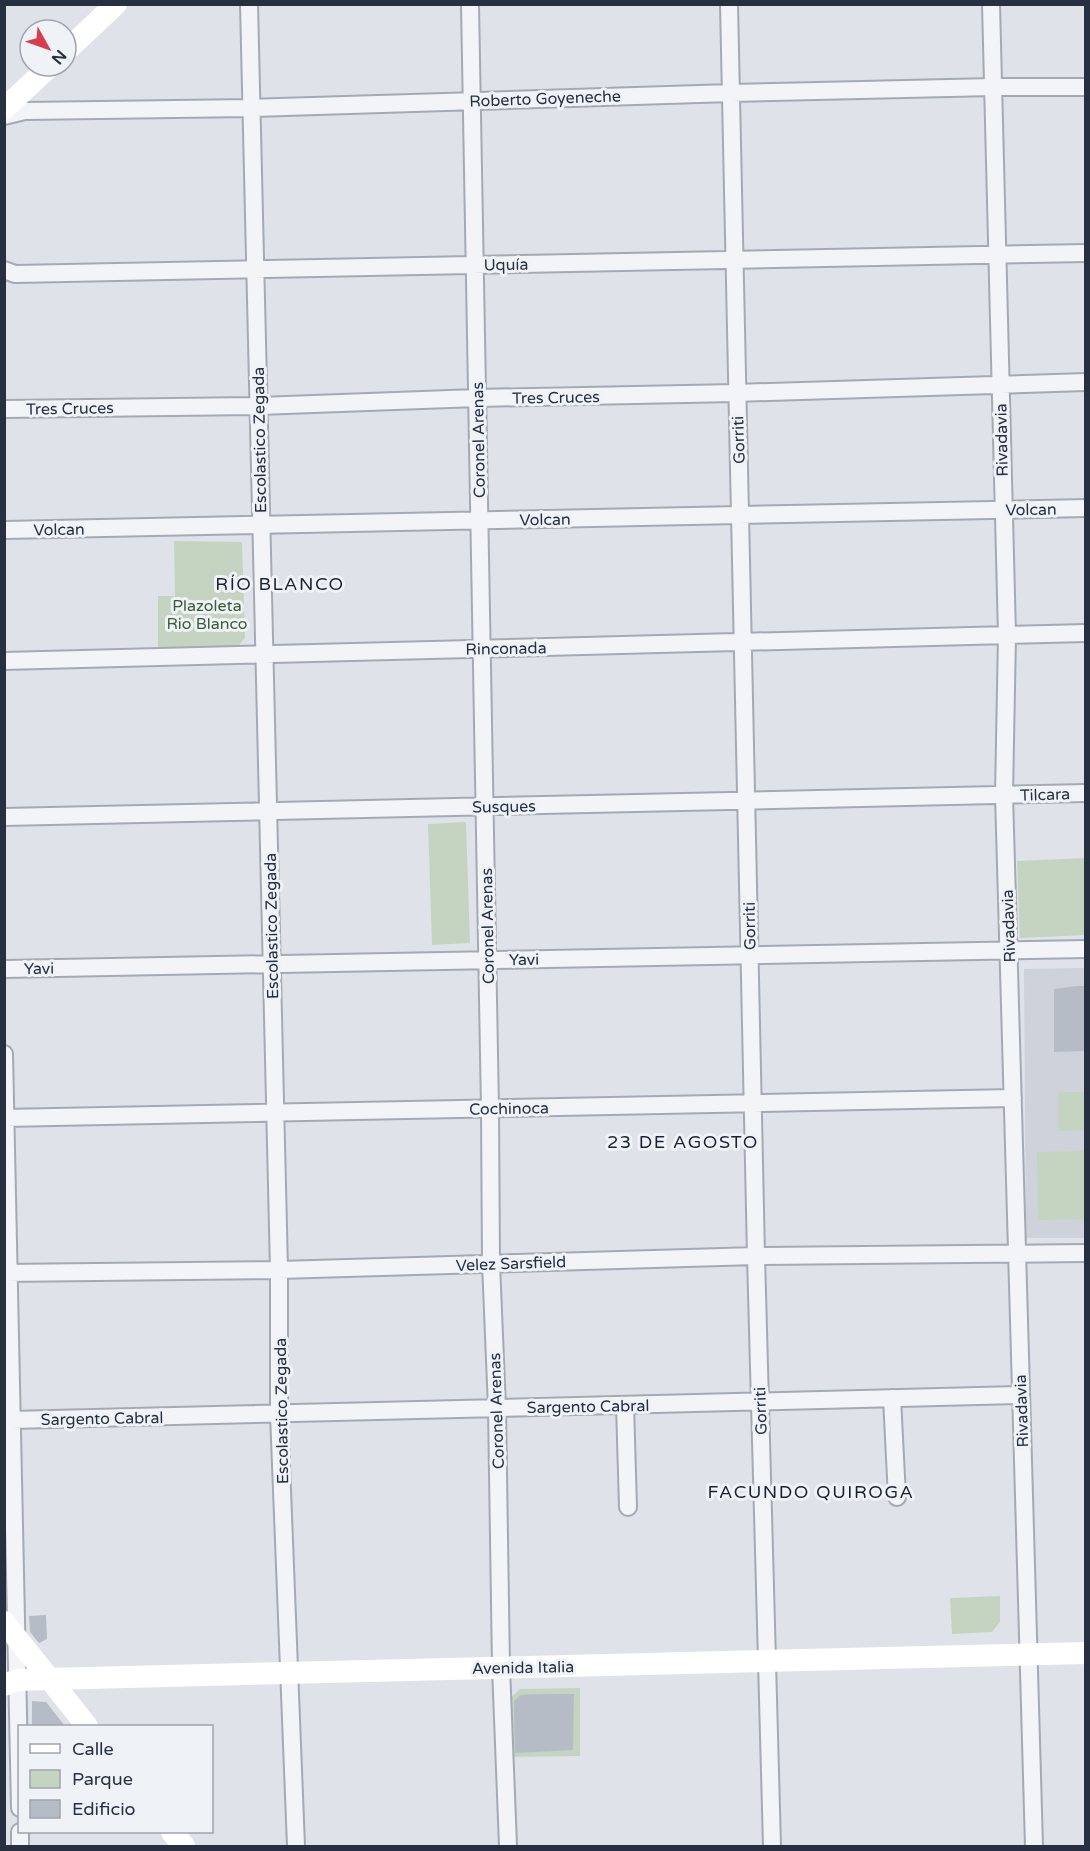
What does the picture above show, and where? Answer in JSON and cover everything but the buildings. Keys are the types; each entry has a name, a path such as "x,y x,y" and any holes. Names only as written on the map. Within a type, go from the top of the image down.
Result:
{"main road":[{"path":"78,40 116,4"},
{"path":"4,109 37,78"},
{"path":"10,1629 86,1725"},
{"name":"Avenida Italia","path":"9,1680 1086,1653"},
{"path":"173,1833 184,1846"}],"street":[{"name":"Escolastico Zegada","path":"249,4 279,1270 279,1414 296,1846"},
{"name":"Coronel Arenas","path":"470,4 490,1108 490,1263 497,1408 501,1667 508,1846"},
{"name":"Gorriti","path":"729,4 752,1103 772,1846"},
{"name":"Rivadavia","path":"991,4 1007,635 1004,795 1034,1846"},
{"name":"Roberto Goyeneche","path":"4,116 25,111 250,108 993,87 1086,87"},
{"name":"Uquía","path":"8,274 1086,253"},
{"name":"Tres Cruces","path":"4,409 259,406 1086,382"},
{"name":"Volcan","path":"4,530 1086,508"},
{"name":"Rinconada","path":"4,661 1086,633"},
{"name":"Tilcara","path":"1004,795 1086,793"},
{"name":"Susques","path":"4,817 1004,795"},
{"name":"Yavi","path":"4,969 1086,949"},
{"path":"4,1054 11,1420 9,1680 18,1785"},
{"name":"Cochinoca","path":"5,1118 1012,1098"},
{"name":"Velez Sarsfield","path":"7,1273 279,1270 756,1256 1086,1253"},
{"name":"Sargento Cabral","path":"11,1420 1021,1395"},
{"path":"892,1398 897,1497"},
{"path":"625,1405 628,1507"}],"shaded area":[{"path":"1085,968 1085,1238 1026,1238 1024,969"}],"green space":[{"name":"Plazoleta Rio Blanco","path":"174,541 242,542 245,638 234,651 158,649 158,596 175,596"},
{"path":"466,822 470,943 432,945 428,824"},
{"path":"1085,858 1085,935 1020,938 1017,861"},
{"path":"1058,1092 1085,1092 1085,1130 1058,1131"},
{"path":"1085,1151 1085,1219 1038,1220 1037,1152"},
{"path":"1000,1596 1000,1622 992,1632 952,1634 950,1598"},
{"path":"580,1688 580,1756 509,1757 508,1700 520,1689"}],"district":[{"name":"RÍO BLANCO","path":"280,584"},
{"name":"23 DE AGOSTO","path":"683,1142"},
{"name":"FACUNDO QUIROGA","path":"811,1492"}]}
